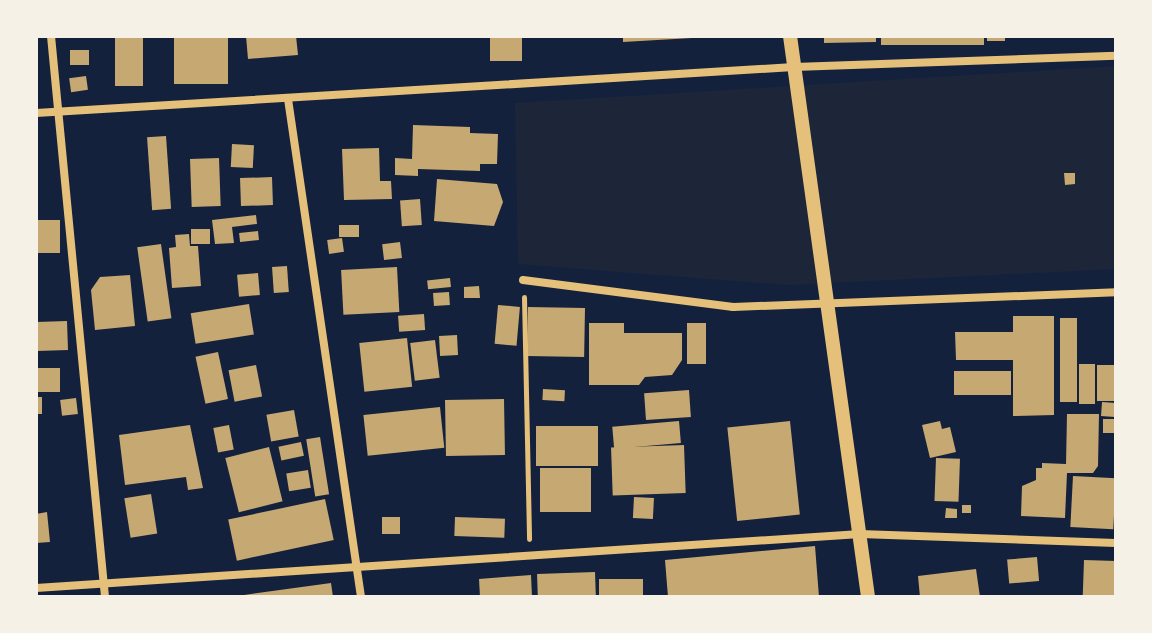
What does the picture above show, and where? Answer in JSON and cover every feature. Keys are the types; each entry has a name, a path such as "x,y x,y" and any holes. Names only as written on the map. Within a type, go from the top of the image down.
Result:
{"street":[{"path":"51,36 62,112 105,597"},
{"path":"790,36 868,597"},
{"path":"36,113 794,67 1116,56"},
{"path":"288,99 361,597"},
{"path":"523,280 733,307 1116,292"},
{"path":"36,588 860,534 1116,543"}],"path":[{"path":"523,280 529,556"}],"shaded area":[{"path":"1116,66 1116,269 788,285 518,264 515,103"}],"building":[{"path":"115,36 143,36 143,86 115,86"},
{"path":"174,36 228,36 228,84 174,84"},
{"path":"246,36 296,36 298,55 248,59"},
{"path":"490,36 522,36 522,61 490,61"},
{"path":"623,36 692,36 692,38 623,42"},
{"path":"824,36 876,36 876,42 824,43"},
{"path":"881,36 984,36 984,45 881,45"},
{"path":"987,36 1005,36 1005,41 987,41"},
{"path":"70,50 89,50 89,65 70,65"},
{"path":"86,76 88,90 71,92 69,78"},
{"path":"413,125 470,127 470,133 498,134 497,164 480,164 480,171 418,169 418,176 395,175 395,158 412,159"},
{"path":"166,136 171,209 152,210 147,137"},
{"path":"232,144 254,145 253,168 231,167"},
{"path":"379,148 380,181 391,181 392,199 344,200 342,149"},
{"path":"219,158 221,206 192,207 190,159"},
{"path":"1064,173 1075,173 1075,184 1065,185"},
{"path":"272,177 273,205 241,206 240,178"},
{"path":"437,179 497,184 503,202 494,226 434,221"},
{"path":"420,199 422,225 402,226 400,200"},
{"path":"256,215 257,224 232,227 234,243 215,244 212,220"},
{"path":"36,220 60,220 60,253 36,253"},
{"path":"339,225 359,225 359,237 339,237"},
{"path":"191,229 210,229 210,244 191,244"},
{"path":"258,231 259,240 240,242 239,233"},
{"path":"189,234 190,246 198,246 201,286 172,288 169,248 176,247 175,235"},
{"path":"342,238 344,252 329,254 327,240"},
{"path":"400,242 402,258 384,260 382,244"},
{"path":"161,244 171,318 148,322 137,247"},
{"path":"287,266 289,292 274,293 272,267"},
{"path":"397,267 399,312 343,315 341,270"},
{"path":"258,273 260,295 239,297 237,275"},
{"path":"130,275 135,326 95,330 91,290 100,277"},
{"path":"450,278 451,287 428,289 427,280"},
{"path":"479,286 480,298 464,298 464,287"},
{"path":"449,292 450,305 434,306 433,293"},
{"path":"249,304 254,335 196,344 191,313"},
{"path":"498,305 520,307 517,346 495,344"},
{"path":"528,307 585,308 584,357 527,356"},
{"path":"424,314 425,330 399,332 398,316"},
{"path":"1013,316 1054,316 1054,415 1013,416 1013,360 956,360 955,332 1013,332"},
{"path":"1060,318 1077,318 1077,402 1060,402"},
{"path":"67,321 68,350 37,351 36,322"},
{"path":"589,323 624,323 624,333 682,333 682,360 672,375 645,377 639,385 589,385"},
{"path":"687,323 706,323 706,364 687,364"},
{"path":"457,335 458,355 440,356 439,336"},
{"path":"407,338 412,387 364,392 359,343"},
{"path":"435,340 440,378 415,381 410,343"},
{"path":"218,352 228,399 205,404 196,357"},
{"path":"1079,364 1095,364 1095,404 1079,404"},
{"path":"256,365 262,396 235,402 229,370"},
{"path":"1097,365 1116,365 1116,401 1097,401"},
{"path":"36,368 60,368 60,392 36,392"},
{"path":"954,371 1011,371 1011,395 954,395"},
{"path":"543,389 565,390 564,401 542,400"},
{"path":"689,390 691,417 646,420 644,393"},
{"path":"36,397 42,397 42,414 36,414"},
{"path":"76,398 78,414 62,416 60,400"},
{"path":"504,399 505,455 446,456 445,400"},
{"path":"1102,402 1116,403 1115,417 1101,416"},
{"path":"440,407 444,448 368,456 363,415"},
{"path":"294,410 299,437 271,441 266,415"},
{"path":"1067,414 1099,414 1098,466 1093,473 1067,473 1065,518 1021,516 1022,486 1036,480 1036,468 1042,468 1042,463 1066,464"},
{"path":"1103,419 1116,419 1116,433 1103,433"},
{"path":"679,421 681,443 614,449 612,427"},
{"path":"790,421 800,514 737,521 727,428"},
{"path":"940,421 942,429 950,427 956,452 930,458 922,425"},
{"path":"190,425 203,488 188,490 186,477 125,485 119,435"},
{"path":"229,425 234,450 218,453 213,428"},
{"path":"536,426 598,426 598,466 536,466"},
{"path":"320,437 329,494 315,496 306,439"},
{"path":"301,442 304,456 281,460 279,447"},
{"path":"684,445 686,493 613,496 611,448"},
{"path":"269,447 283,501 239,512 225,458"},
{"path":"936,458 960,459 958,502 934,501"},
{"path":"540,468 591,468 591,512 540,512"},
{"path":"308,470 311,488 289,491 286,473"},
{"path":"1073,476 1116,478 1113,529 1070,527"},
{"path":"151,494 157,534 131,538 124,498"},
{"path":"634,497 654,498 653,519 633,518"},
{"path":"325,499 334,540 237,561 228,520"},
{"path":"962,505 971,505 971,513 962,513"},
{"path":"946,508 957,509 957,518 945,518"},
{"path":"47,512 50,542 36,543 36,514"},
{"path":"382,517 400,517 400,534 382,534"},
{"path":"455,517 505,519 504,538 454,536"},
{"path":"815,546 819,597 668,597 665,560"},
{"path":"1037,557 1039,581 1009,584 1007,560"},
{"path":"1084,560 1116,561 1115,597 1083,597"},
{"path":"976,569 980,597 920,597 918,576"},
{"path":"595,572 596,597 538,597 537,574"},
{"path":"531,575 532,597 480,597 479,579"},
{"path":"599,579 643,579 643,597 599,597"},
{"path":"331,583 333,597 244,597 244,595"}]}
